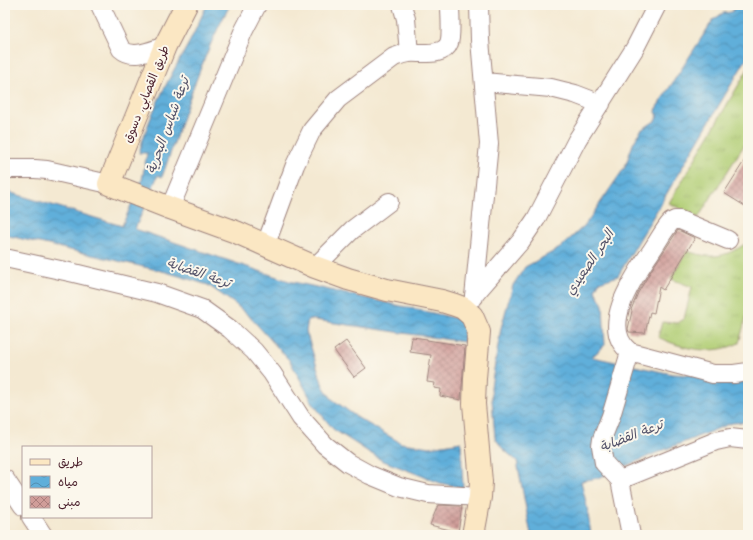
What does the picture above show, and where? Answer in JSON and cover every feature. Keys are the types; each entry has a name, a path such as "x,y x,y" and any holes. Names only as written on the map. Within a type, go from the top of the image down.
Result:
{"main road":[{"name":"طريق القصابي, دسوق","path":"109,184 165,46 186,5"},
{"path":"109,184 236,232 315,267 348,279 387,290 442,301 463,308 473,306 478,326 474,404 480,489 473,535"}],"street":[{"path":"100,5 121,49 126,53 130,55 138,54 165,46"},
{"path":"154,202 257,5"},
{"path":"402,5 406,20 409,53"},
{"path":"266,244 295,166 312,130 338,99 388,61 400,54 439,52 447,48 450,40 450,5"},
{"path":"473,306 489,144 480,40 479,5"},
{"path":"473,306 536,219 577,140 635,48 657,5"},
{"path":"484,82 551,88 575,94 601,104"},
{"path":"5,169 34,168 109,184"},
{"path":"315,267 352,230 389,202"},
{"path":"728,240 680,220 675,220 668,226 631,282 620,307 618,329 619,338 623,347 630,352 713,374 748,372"},
{"path":"5,258 157,293 202,309 230,329 254,351 272,373 301,418 325,445 348,463 370,475 399,487 428,494 480,489"},
{"path":"630,352 601,446 604,463 620,480 631,535"},
{"path":"620,480 716,441 730,438 748,440"},
{"path":"5,479 22,504"},
{"path":"32,518 43,535"}],"green space":[{"path":"748,69 748,139 698,218 669,203"},
{"path":"748,242 748,310 739,343 729,347 708,350 687,348 658,337 662,322 678,323 684,319 692,287 671,279 687,251 704,256 719,256 733,251"}],"water":[{"path":"207,5 230,5 219,26 201,68 162,177 158,175 135,229 289,281 464,320 464,342 308,319 306,331 323,386 332,399 358,418 401,443 430,447 461,442 463,488 440,483 381,460 333,429 314,405 290,361 249,316 208,285 166,272 5,235 5,191 122,226 142,180 147,153 139,153 152,114"},
{"path":"736,5 748,5 748,56 618,276 599,282 595,290 603,305 605,345 592,357 672,374 748,377 748,422 732,423 598,478 581,481 591,535 531,535 517,461 503,449 495,438 491,387 501,328 513,285 525,267 560,248 585,225 625,167 633,144 641,130 655,121 658,116 656,112 657,107 713,20 723,13 732,12"}],"building":[{"path":"748,155 748,208 724,193"},
{"path":"678,230 695,238 663,290 659,287 654,313 650,312 645,333 629,332 628,329 631,310 638,293"},
{"path":"412,337 465,346 461,400 440,396 441,389 434,388 435,383 427,382 431,355 410,352"},
{"path":"346,341 366,368 354,377 334,350"},
{"path":"438,505 462,506 458,532 430,525"}],"railway":[{"path":"738,5 748,11"}],"water label":[{"name":"ترعة شباس البحرية","path":"167,125"},
{"name":"البحر الصعيدي","path":"589,262"},
{"name":"ترعة القضابة","path":"199,272"},
{"name":"ترعة القضابة","path":"631,435"}]}
